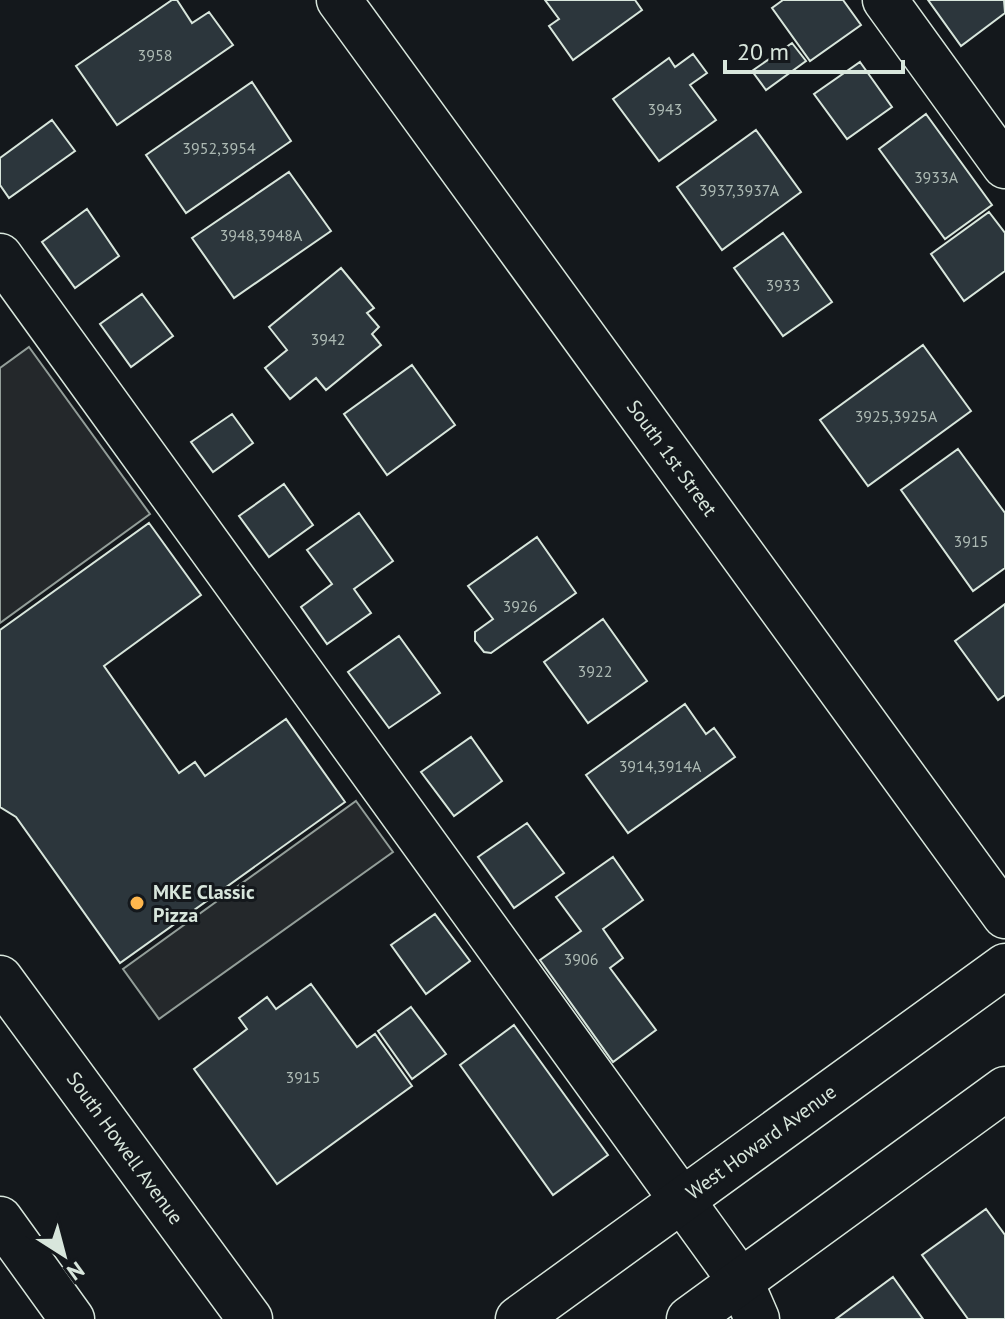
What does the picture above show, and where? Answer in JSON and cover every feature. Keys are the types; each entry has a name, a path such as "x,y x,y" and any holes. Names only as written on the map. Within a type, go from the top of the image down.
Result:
{"main road":[{"name":"South 1st Street","path":"339,0 1005,916"},
{"path":"885,0 1005,166"},
{"path":"0,256 681,1200 749,1300"},
{"name":"West Howard Avenue","path":"518,1319 1005,966"},
{"name":"South Howell Avenue","path":"0,978 250,1319"},
{"path":"689,1319 749,1300 1005,1089"},
{"path":"0,1219 72,1319"}],"shaded area":[{"path":"29,347 150,514 0,623 0,368"},
{"path":"356,801 393,852 159,1019 123,969"}],"building":[{"path":"172,0 177,0 192,23 209,12 233,45 117,125 76,66"},
{"path":"545,0 635,0 642,10 573,60 549,26 559,19"},
{"path":"783,0 843,0 861,25 810,61 772,8"},
{"path":"928,0 1004,0 1005,13 961,46"},
{"path":"792,43 806,61 766,90 752,71"},
{"path":"693,54 707,73 690,85 716,120 659,161 613,99 669,58 675,67"},
{"path":"860,62 892,107 847,139 814,94"},
{"path":"252,82 291,141 186,213 146,155"},
{"path":"926,114 992,205 945,239 879,149"},
{"path":"52,120 75,151 9,198 0,185 0,158"},
{"path":"756,130 801,192 722,250 677,187"},
{"path":"289,172 331,231 234,298 192,238"},
{"path":"87,209 119,256 75,288 42,242"},
{"path":"989,212 1005,233 1005,271 964,301 931,254"},
{"path":"783,233 832,302 783,336 734,268"},
{"path":"341,268 374,308 367,313 379,327 372,334 381,345 326,390 316,378 290,399 265,368 287,350 269,327"},
{"path":"142,294 173,336 131,367 100,324"},
{"path":"923,345 971,411 868,486 820,420"},
{"path":"412,365 455,425 387,475 344,414"},
{"path":"232,414 253,443 213,472 191,442"},
{"path":"958,449 1005,513 1005,568 973,591 901,490"},
{"path":"284,484 313,525 269,557 239,516"},
{"path":"359,513 393,561 354,589 371,613 327,644 301,607 332,584 307,550"},
{"path":"149,523 201,595 104,666 179,773 195,762 205,776 286,719 345,802 120,963 16,817 0,807 0,630"},
{"path":"537,537 576,593 491,653 484,652 475,641 475,632 493,619 468,586"},
{"path":"1005,604 1005,695 998,700 955,641"},
{"path":"603,619 647,681 588,723 544,662"},
{"path":"399,636 440,693 389,728 348,672"},
{"path":"685,704 706,734 714,728 735,757 628,833 586,775"},
{"path":"471,737 502,781 454,816 421,772"},
{"path":"527,823 564,873 514,908 478,857"},
{"path":"613,857 643,900 603,929 623,958 610,968 656,1030 613,1062 540,960 581,931 556,897"},
{"path":"435,914 470,961 426,994 391,945"},
{"path":"311,984 357,1047 375,1034 412,1086 277,1184 194,1069 247,1029 239,1018 267,997 276,1009"},
{"path":"411,1007 446,1054 412,1079 378,1031"},
{"path":"514,1025 608,1155 553,1195 460,1065"},
{"path":"986,1209 1005,1235 1005,1319 968,1319 922,1255"},
{"path":"893,1277 923,1319 836,1319"}],"place":[{"name":"MKE Classic Pizza","path":"137,903"}]}
